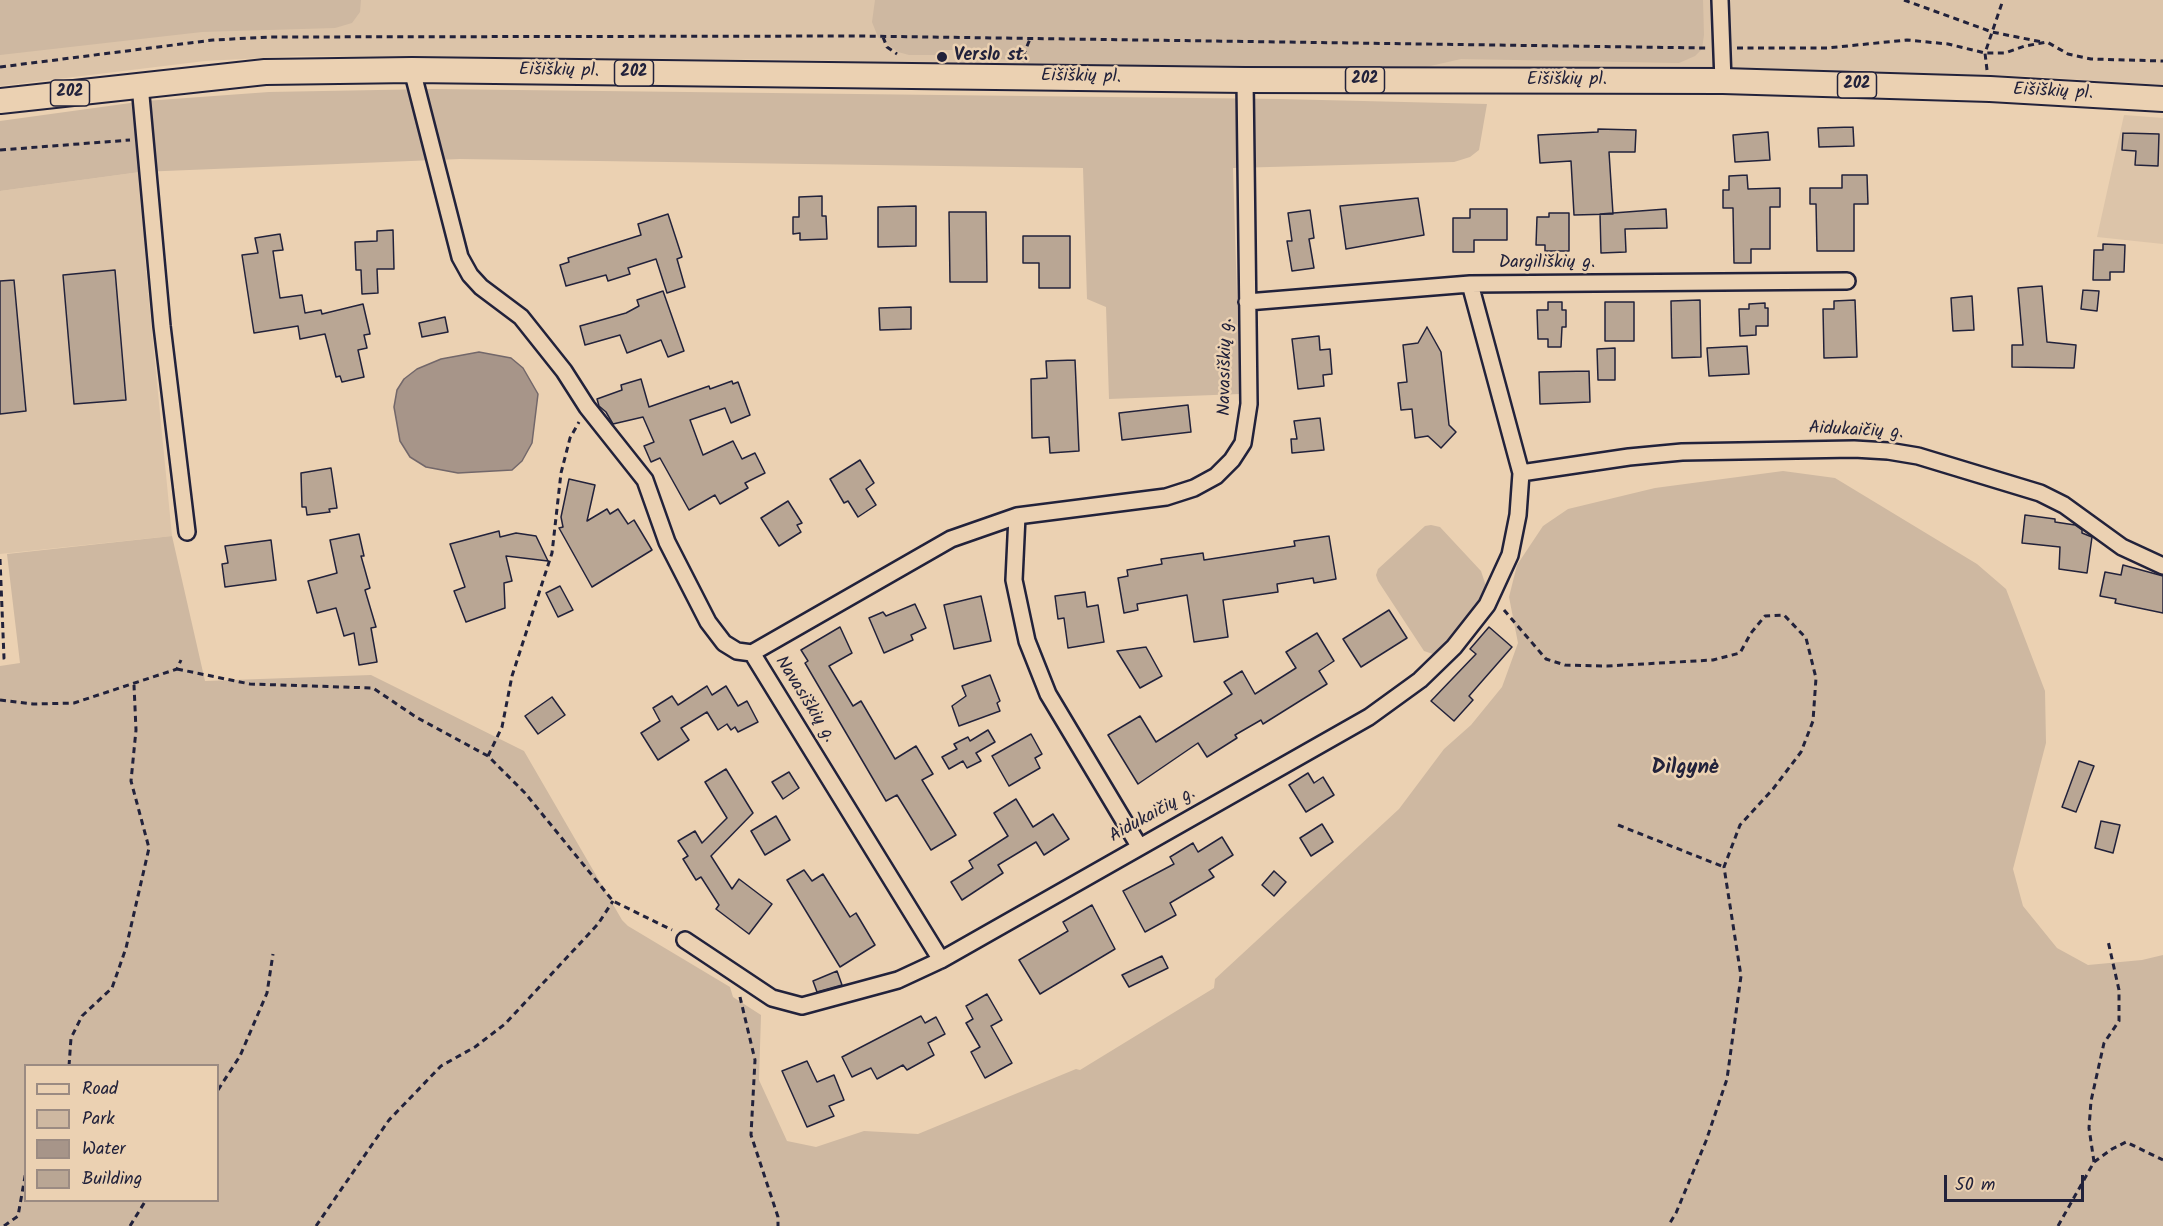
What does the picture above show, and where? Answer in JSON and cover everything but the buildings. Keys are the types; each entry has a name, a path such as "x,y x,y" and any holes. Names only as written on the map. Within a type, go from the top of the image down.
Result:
{"main road":[{"name":"Eišiškių pl.","path":"0,101 265,72 411,70 1245,80 1723,81 1990,89 2163,99"}],"street":[{"path":"1720,0 1723,81"},
{"path":"411,70 460,257 470,275 481,287 521,317 564,371 587,406 645,480 667,542 708,622 724,643 736,651 752,653"},
{"name":"Navasiškių g.","path":"941,960 752,653 933,548 1017,516 1166,497 1194,488 1216,476 1232,460 1243,443 1249,404 1245,80"},
{"path":"140,85 160,316 187,532"},
{"name":"Dargiliškių g.","path":"1247,302 1470,284 1847,281"},
{"name":"Aidukaičių g.","path":"685,940 772,998 802,1006 898,980 941,960 1369,717 1420,680 1446,655 1490,599 1510,555 1518,515 1521,473 1470,284"},
{"name":"Aidukaičių g.","path":"1521,473 1629,457 1682,452 1843,449 1888,451 1918,456 2040,493 2064,505 2122,547 2163,566"},
{"path":"1017,516 1014,580 1027,641 1048,694 1139,846"}],"path":[{"path":"1904,0 1992,32 2047,42 2068,54 2091,59 2163,61"},
{"path":"1990,89 1985,53 2003,0"},
{"path":"0,67 213,40 282,37 858,36 1722,48 1827,48 1907,40 1948,44 1985,53 2005,53 2047,42"},
{"path":"0,150 144,138"},
{"path":"488,756 502,727 512,676 552,554 561,473 570,438 587,406"},
{"path":"0,559 4,658 0,658"},
{"path":"1490,599 1498,604 1546,659 1565,665 1607,666 1713,660 1740,653 1750,633 1765,616 1784,615 1806,638 1816,678 1813,721 1801,752 1773,789 1740,825 1724,867 1741,976 1727,1079 1706,1141 1668,1226"},
{"path":"177,669 181,660"},
{"path":"0,700 33,704 74,703 177,669 250,684 374,688 416,717 488,756 525,794 614,901 645,918 665,925 685,940"},
{"path":"69,1064 71,1038 82,1016 112,988 126,948 149,848 131,781 136,730 134,685"},
{"path":"1618,825 1724,867"},
{"path":"316,1226 389,1120 441,1066 475,1047 505,1024 598,924 614,901"},
{"path":"2094,1162 2089,1128 2091,1101 2104,1043 2119,1021 2119,990 2108,940"},
{"path":"219,1088 240,1056 267,993 273,954"},
{"path":"734,972 755,1060 752,1135 778,1217 778,1226"},
{"path":"2058,1226 2094,1162 2126,1142 2163,1160"},
{"path":"4,1226 18,1216 24,1182"},
{"path":"130,1226 145,1202"}],"shaded area":[{"path":"0,0 2163,0 2163,85 2020,76 1830,71 1026,67 820,60 298,56 205,61 0,86"},
{"path":"2124,115 2163,118 2163,244 2097,237"},
{"path":"140,172 146,270 172,536 0,554 0,191"}],"green space":[{"path":"0,0 361,0 360,12 352,23 335,28 202,32 0,55"},
{"path":"875,0 1703,0 1704,35 1702,49 1695,56 1679,63 1461,59 1426,67 1026,67 1023,62 970,55 969,50 942,50 942,55 909,55 898,52 878,37 872,22"},
{"path":"433,89 1280,99 1487,104 1479,150 1470,157 1454,162 1233,168 1240,394 1109,399 1106,307 1087,299 1083,168 460,159 140,172 0,191 0,121 145,101 269,92"},
{"path":"1783,471 1835,478 1977,564 2006,589 2045,691 2046,743 2013,869 2023,906 2057,948 2088,965 2142,960 2163,955 2163,1226 0,1226 0,666 20,663 7,554 172,536 205,681 371,675 524,751 622,920 628,926 730,987 733,997 761,1015 759,1080 787,1141 816,1147 864,1131 918,1134 1076,1069 1080,1070 1214,988 1215,979 1399,809 1444,749 1471,725 1502,687 1518,643 1509,597 1517,565 1543,526 1568,509 1655,488"},
{"path":"1425,526 1440,527 1481,571 1487,589 1471,616 1433,654 1424,651 1376,575 1378,569"}],"water":[{"path":"479,352 511,358 523,368 538,394 532,443 522,461 512,470 458,473 426,467 410,457 400,441 394,407 397,390 404,379 417,369 441,359"}],"place":[{"name":"Verslo st.","path":"942,57"}],"district":[{"name":"Dilgynė","path":"1685,769"}]}
